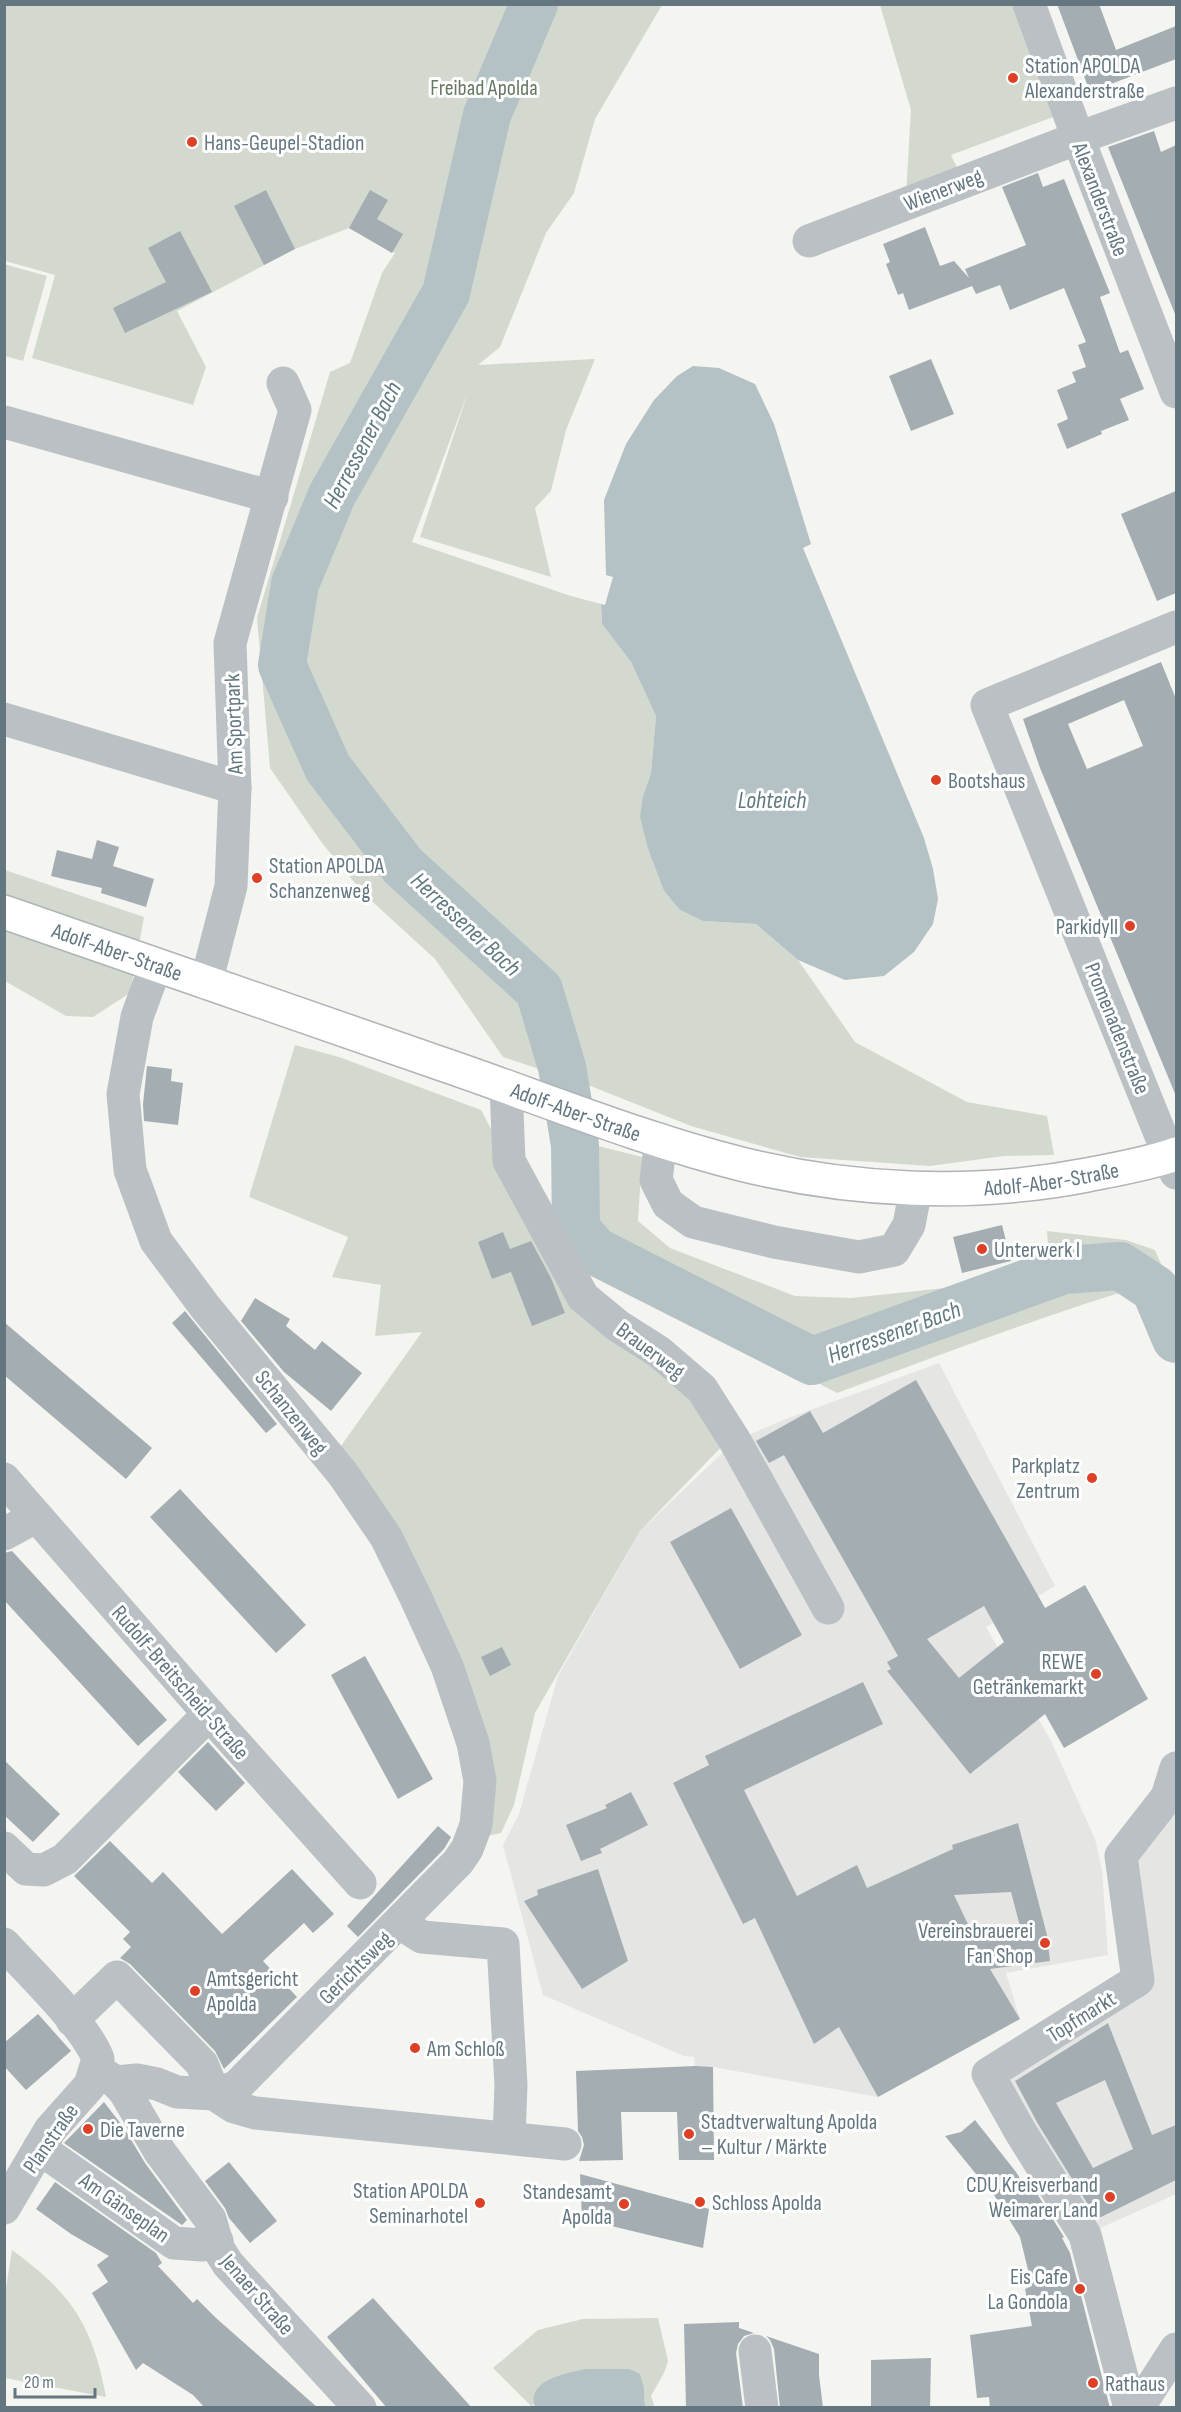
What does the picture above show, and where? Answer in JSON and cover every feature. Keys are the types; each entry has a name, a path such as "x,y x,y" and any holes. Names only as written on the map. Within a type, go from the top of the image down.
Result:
{"main road":[{"name":"Adolf-Aber-Straße","path":"4,912 597,1118 741,1164 820,1180 916,1188 963,1188 1045,1183 1174,1161"}],"street":[{"name":"Alexanderstraße","path":"1029,4 1176,392"},
{"name":"Wienerweg","path":"808,241 1078,138 1176,104"},
{"name":"Am Sportpark","path":"4,719 235,788 230,644 295,410 283,383"},
{"path":"4,422 272,497"},
{"name":"Promenadenstraße","path":"1174,1161 987,705 1176,627"},
{"path":"206,983 231,886 235,788"},
{"name":"Schanzenweg","path":"156,965 137,1017 123,1094 130,1170 156,1241 206,1308 343,1474 386,1537 415,1596 447,1666 473,1743 480,1781 476,1825 467,1849 458,1862"},
{"name":"Brauerweg","path":"506,1086 508,1161 583,1297 618,1326 659,1352 702,1389 735,1441 828,1608"},
{"path":"661,1139 656,1180 668,1204 693,1222 774,1242 859,1257 894,1250 909,1225 916,1188"},
{"name":"Rudolf-Breitscheid-Straße","path":"4,1479 208,1714 360,1883"},
{"path":"4,1534 36,1517"},
{"path":"4,1848 26,1869 44,1870 65,1859 208,1714"},
{"name":"Topfmarkt","path":"1130,2408 1085,2235 1020,2131 988,2074 1138,1980 1121,1856 1167,1797 1176,1768"},
{"name":"Gerichtsweg","path":"115,2085 137,2080 157,2084 177,2092 214,2094 236,2087 458,1862"},
{"path":"400,1923 422,1937 503,1944 511,2085 509,2137"},
{"name":"Jenaer Straße","path":"4,1944 72,2020 95,2052 160,2152 210,2219 228,2264 360,2408"},
{"path":"72,2020 117,1977 202,2064 214,2094 234,2107 255,2112 565,2144"},
{"name":"Planstraße","path":"4,2208 50,2130 90,2085 115,2085"},
{"name":"Am Gänseplan","path":"39,2148 174,2243 202,2245 217,2241"},
{"path":"1138,2408 1176,2349"},
{"path":"755,2351 762,2408"}],"shaded area":[{"path":"939,1363 1055,1586 986,1627 1051,1741 1095,1839 1102,1870 1108,1955 1006,1973 1020,2019 878,2097 713,2067 695,2067 694,2057 684,2056 543,1995 503,1845 519,1814 558,1676 640,1531 735,1441 783,1420"},
{"path":"1176,1768 1176,2194 1085,2235 988,2074 1138,1980 1121,1856"}],"green space":[{"name":"Freibad Apolda","path":"4,5 662,5 595,119 574,193 546,233 500,347 478,365 595,359 566,430 551,491 535,508 551,577 420,537 468,392 412,542 601,604 602,624 631,662 656,716 651,773 643,796 649,852 664,891 680,910 703,921 756,924 798,960 855,1042 967,1102 1047,1116 1054,1155 1004,1156 930,1166 800,1157 691,1126 588,1085 503,1057 435,959 364,894 322,843 270,768 257,618 330,372 350,363 382,273 395,253 349,228 295,249 177,311 206,367 193,405 32,358 55,275 5,261"},
{"path":"880,5 1014,5 1056,116 951,155 959,172 906,194 911,110"},
{"path":"4,264 47,276 23,361 5,356"},
{"path":"5,870 144,917 130,993 93,1017 66,1016 5,981"},
{"path":"295,1045 339,1057 481,1110 550,1239 731,1437 640,1531 535,1713 514,1805 501,1833 477,1838 483,1785 338,1450 422,1332 375,1336 381,1285 332,1277 348,1237 249,1197"},
{"path":"551,1134 642,1157 638,1221 670,1248 795,1296 851,1298 964,1286 1049,1258 1047,1231 1126,1240 1155,1250 1176,1299 1176,1331 1155,1282 1035,1321 837,1393 584,1260 565,1223"},
{"path":"12,2250 50,2281 76,2313 94,2349 106,2397 5,2378 5,2294"},
{"path":"658,2318 668,2361 651,2396 655,2408 645,2407 644,2388 533,2404 533,2408 493,2368 538,2330 583,2319"}],"water":[{"name":"Lohteich","path":"693,366 719,368 755,384 774,424 811,544 803,548 924,838 933,869 938,899 933,924 914,952 884,976 845,980 798,960 756,924 703,921 680,910 664,891 649,852 640,817 643,796 651,773 656,716 631,662 602,624 601,604 605,605 613,577 606,575 604,500 626,444 654,400 677,376"},
{"path":"585,2369 629,2369 640,2374 644,2388 645,2407 535,2407 536,2390 542,2384 550,2379"}],"building":[{"path":"1057,4 1099,4 1116,50 1176,26 1176,59 1090,92"},
{"path":"1154,131 1161,152 1176,145 1175,314 1108,147"},
{"path":"1038,173 1043,187 1064,179 1110,293 1100,297 1120,353 1128,350 1144,389 1120,399 1129,420 1101,431 1102,434 1067,449 1057,424 1068,419 1057,390 1076,382 1072,372 1086,367 1078,345 1086,342 1064,288 1010,310 1000,285 976,294 972,286 909,310 903,293 898,295 886,264 890,262 883,244 925,227 940,266 954,261 969,278 965,269 1026,245 1002,187"},
{"path":"266,190 295,249 264,265 234,206"},
{"path":"370,190 388,200 377,219 403,234 392,253 349,228"},
{"path":"180,231 212,292 125,333 113,308 166,282 148,248"},
{"path":"931,359 954,414 911,431 889,376"},
{"path":"1176,491 1176,593 1157,601 1121,514"},
{"path":"1161,662 1176,699 1176,1096 1040,768 1023,719","holes":["1124,700 1143,746 1087,769 1068,724"]},
{"path":"97,840 119,847 113,866 154,879 146,907 101,893 102,888 51,876 57,850 92,859"},
{"path":"147,1066 172,1069 171,1081 183,1083 178,1125 144,1121 143,1104"},
{"name":"Unterwerk I","path":"1002,1225 1011,1261 962,1273 953,1237"},
{"path":"503,1232 510,1249 531,1241 551,1278 565,1313 532,1326 511,1272 492,1279 478,1242"},
{"path":"255,1298 290,1319 286,1326 315,1350 322,1341 362,1373 331,1411 284,1372 241,1321"},
{"path":"185,1311 277,1424 266,1433 172,1323"},
{"path":"4,1322 152,1448 126,1479 4,1375"},
{"path":"916,1380 1045,1608 1085,1585 1148,1699 1064,1748 1045,1714 970,1774 887,1671 891,1669 887,1662 898,1656 784,1455 769,1463 756,1441 810,1411 823,1433","holes":["984,1606 1004,1642 959,1678 927,1639"]},
{"path":"180,1489 306,1625 276,1653 150,1517"},
{"path":"731,1508 802,1635 740,1669 670,1542"},
{"path":"12,1551 167,1720 138,1746 4,1600 4,1553"},
{"path":"502,1647 511,1665 490,1676 481,1657"},
{"path":"365,1656 433,1779 398,1799 331,1675"},
{"path":"863,1682 883,1724 744,1790 797,1896 857,1865 867,1888 953,1849 952,1845 1018,1823 1047,1935 1050,1961 990,1969 1020,2019 878,2097 839,2027 814,2044 755,1918 743,1924 673,1783 709,1765 705,1756","holes":["1011,1892 1022,1934 976,1941 954,1895"]},
{"path":"208,1742 245,1783 216,1811 178,1772"},
{"path":"4,1760 60,1814 33,1842 4,1815"},
{"path":"631,1792 648,1825 600,1849 602,1853 581,1861 566,1825 607,1808 605,1805"},
{"path":"438,1826 451,1837 444,1849 358,1937 347,1926"},
{"path":"110,1841 152,1883 163,1872 222,1934 292,1869 334,1914 313,1933 304,1923 263,1961 297,1997 224,2069 215,2051 130,1964 120,1958 131,1947 123,1939 130,1932 74,1876"},
{"path":"598,1869 628,1961 582,1989 524,1901 538,1895 537,1890"},
{"path":"38,2014 71,2051 26,2090 4,2066 4,2043"},
{"path":"1108,2023 1152,2135 1176,2125 1176,2180 1097,2219 1038,2124 1015,2081","holes":["1105,2080 1133,2149 1093,2168 1056,2103"]},
{"path":"713,2067 714,2160 679,2160 677,2112 621,2112 623,2160 579,2161 584,2145 578,2131 576,2071"},
{"path":"104,2102 187,2220 182,2225 64,2143"},
{"path":"975,2120 1026,2188 1031,2184 1064,2237 1062,2238 1070,2253 1110,2408 990,2408 989,2397 977,2398 970,2335 1032,2326 1025,2289 1032,2286 1020,2237 989,2187 984,2190 976,2174 945,2136 961,2132"},
{"path":"229,2162 277,2221 250,2243 229,2218 225,2208 205,2181"},
{"path":"580,2174 709,2209 703,2248 582,2219"},
{"path":"55,2182 156,2253 162,2263 158,2266 193,2303 197,2299 318,2408 205,2408 193,2395 143,2363 136,2370 92,2293 108,2282 97,2265 109,2256 71,2234 36,2209"},
{"path":"373,2298 472,2408 387,2408 327,2337"},
{"path":"739,2322 739,2328 754,2333 744,2336 738,2344 736,2353 743,2408 686,2408 684,2324"},
{"path":"766,2336 819,2354 823,2408 780,2408 774,2349"},
{"path":"931,2358 930,2408 871,2408 871,2360"}],"waterway":[{"name":"Herressener Bach","path":"534,4 487,115 446,293 332,495 295,584 282,665 328,768 403,866 539,990 562,1067 575,1145 576,1229 595,1251 812,1361 1064,1270 1120,1266 1155,1289 1176,1339"}],"place":[{"name":"Station APOLDA Alexanderstraße","path":"1013,78"},
{"name":"Hans-Geupel-Stadion","path":"192,142"},
{"name":"Bootshaus","path":"936,780"},
{"name":"Station APOLDA Schanzenweg","path":"257,878"},
{"name":"Parkidyll","path":"1130,926"},
{"name":"Unterwerk I","path":"982,1249"},
{"name":"Parkplatz Zentrum","path":"1092,1478"},
{"name":"REWE Getränkemarkt","path":"1096,1674"},
{"name":"Vereinsbrauerei Fan Shop","path":"1045,1943"},
{"name":"Amtsgericht Apolda","path":"195,1991"},
{"name":"Am Schloß","path":"415,2048"},
{"name":"Die Taverne","path":"88,2129"},
{"name":"Stadtverwaltung Apolda – Kultur / Märkte","path":"689,2134"},
{"name":"CDU Kreisverband Weimarer Land","path":"1110,2197"},
{"name":"Schloss Apolda","path":"700,2202"},
{"name":"Station APOLDA Seminarhotel","path":"480,2203"},
{"name":"Standesamt Apolda","path":"624,2204"},
{"name":"Eis Cafe La Gondola","path":"1080,2289"},
{"name":"Rathaus","path":"1093,2383"}]}
